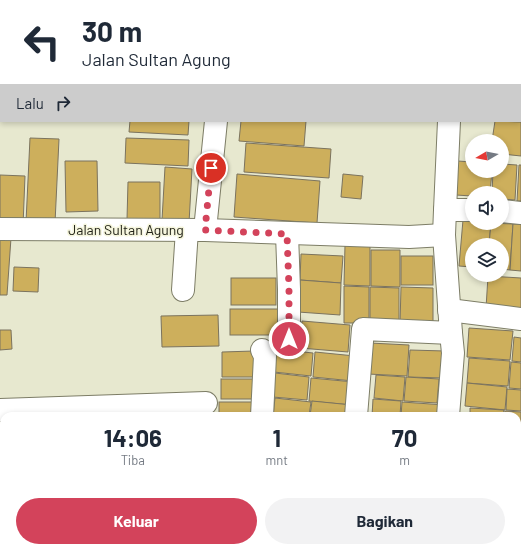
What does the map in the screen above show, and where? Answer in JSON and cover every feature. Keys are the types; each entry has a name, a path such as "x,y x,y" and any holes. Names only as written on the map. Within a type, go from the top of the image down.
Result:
{"street":[{"path":"183,290 196,230 216,122"},
{"path":"448,412 453,353 444,235 449,122"},
{"path":"445,210 465,210"},
{"path":"509,212 521,213"},
{"name":"Jalan Sultan Agung","path":"0,229 196,230 409,237 444,235"},
{"path":"287,234 289,339"},
{"path":"449,310 521,319"},
{"path":"356,412 363,329 451,333"},
{"path":"262,350 265,356 262,412"},
{"path":"0,410 206,403"}],"building":[{"path":"130,122 189,122 188,135 129,132"},
{"path":"241,122 306,122 304,146 239,141"},
{"path":"495,122 521,122 521,156 509,155 509,134 493,134"},
{"path":"30,138 59,139 55,223 26,222"},
{"path":"126,138 189,140 188,166 125,163"},
{"path":"246,143 331,149 329,178 244,172"},
{"path":"65,161 97,161 98,211 66,212"},
{"path":"458,161 465,162 465,178 491,178 491,186 465,186 465,196 456,195"},
{"path":"509,164 517,165 515,200 509,200 509,186 492,186 493,178 509,178"},
{"path":"519,165 521,165 521,201 517,201"},
{"path":"165,167 192,169 189,223 162,220"},
{"path":"237,174 320,181 317,223 234,217"},
{"path":"343,174 363,176 361,199 341,197"},
{"path":"0,175 25,176 23,226 0,225"},
{"path":"128,182 160,182 160,219 127,219"},
{"path":"463,220 465,220 465,230 490,230 490,238 465,238 465,266 459,266"},
{"path":"509,224 513,224 510,270 509,238 490,238 490,230 509,230"},
{"path":"513,224 521,224 521,271 510,270"},
{"path":"0,237 11,238 7,295 0,295"},
{"path":"345,245 370,245 370,286 344,285"},
{"path":"371,250 400,250 400,287 371,286"},
{"path":"301,254 343,256 341,283 300,280"},
{"path":"401,256 433,256 433,285 401,285"},
{"path":"14,267 39,268 38,292 13,291"},
{"path":"509,277 521,278 521,310 486,308 488,282 509,282"},
{"path":"231,278 276,278 276,305 231,305"},
{"path":"300,280 341,283 340,315 298,312"},
{"path":"344,286 369,287 369,323 344,323"},
{"path":"370,287 399,288 399,325 370,325"},
{"path":"401,287 433,288 433,325 400,324"},
{"path":"230,309 280,309 280,335 230,335"},
{"path":"218,315 219,346 162,347 161,316"},
{"path":"302,321 350,325 348,352 300,348"},
{"path":"469,328 513,331 510,360 467,357"},
{"path":"0,330 11,330 12,349 0,350"},
{"path":"514,337 521,338 521,362 512,361"},
{"path":"370,343 409,345 407,376 368,374"},
{"path":"276,349 313,353 311,376 274,372"},
{"path":"410,350 445,351 444,378 408,377"},
{"path":"254,351 255,377 222,377 222,352"},
{"path":"315,352 355,356 353,381 313,377"},
{"path":"469,358 510,361 508,386 467,383"},
{"path":"511,362 521,363 521,389 509,388"},
{"path":"275,373 309,377 307,400 273,397"},
{"path":"376,375 405,377 403,401 374,398"},
{"path":"406,377 439,379 437,403 404,401"},
{"path":"311,378 354,382 352,405 309,401"},
{"path":"221,379 255,379 255,399 221,399"},
{"path":"467,383 507,387 505,410 465,406"},
{"path":"507,389 521,390 521,411 506,410"},
{"path":"275,398 311,402 310,412 273,412"},
{"path":"373,399 401,401 400,412 372,412"},
{"path":"312,401 352,405 351,412 311,412"},
{"path":"219,402 259,402 259,412 219,412"},
{"path":"402,402 445,405 444,412 401,412"},
{"path":"470,408 504,410 504,412 470,412"}],"route":[{"path":"211,168 205,230 287,234 289,339"}]}
